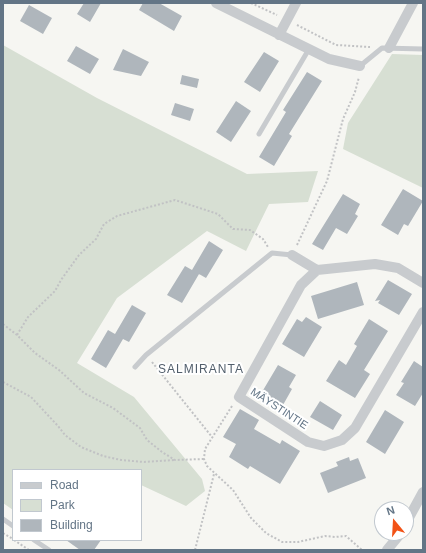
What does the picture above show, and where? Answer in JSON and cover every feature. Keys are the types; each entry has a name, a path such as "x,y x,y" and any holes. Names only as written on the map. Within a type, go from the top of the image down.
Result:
{"street":[{"path":"216,3 329,59 360,66"},
{"path":"279,35 296,3"},
{"path":"386,48 413,3"},
{"path":"292,255 317,270 375,264 398,268 423,283"},
{"name":"MÄYSTINTIE","path":"317,270 300,285 239,397 308,442 324,446 342,440 355,428 423,312"},
{"path":"414,508 423,492"},
{"path":"386,550 394,541"}],"lane":[{"path":"360,66 386,48 423,49"},
{"path":"259,134 309,49"},
{"path":"135,367 146,355 272,252 292,255"},
{"path":"3,519 12,525"},
{"path":"36,541 49,550"}],"path":[{"path":"251,3 336,45 386,48"},
{"path":"292,255 327,181 343,119 359,81 360,66"},
{"path":"17,335 28,317 55,291 60,280 79,255 96,238 104,224 118,216 175,200 218,214 233,229 250,230 263,239 272,252"},
{"path":"3,324 17,335 35,353 59,370 84,393 114,408 140,428 147,440 176,460"},
{"path":"146,355 212,437"},
{"path":"3,382 31,397 65,435 81,447 103,456 121,460 150,462 204,459"},
{"path":"239,397 205,449 204,459 207,466 233,490 250,518 266,533 282,542 298,542 325,536 346,536 362,550"},
{"path":"195,550 215,473"},
{"path":"3,533 12,539"},
{"path":"15,541 29,550"}],"green space":[{"path":"3,45 97,98 247,174 318,171 308,202 269,204 246,251 207,231 117,298 77,363 134,397 202,479 205,491 186,506 142,485 142,469 12,469 12,509 3,503"},
{"path":"392,54 423,55 423,188 343,149 348,123"}],"building":[{"path":"84,3 101,3 90,22 77,14"},
{"path":"143,3 159,3 182,16 174,31 139,10"},
{"path":"29,5 52,18 43,34 20,21"},
{"path":"76,46 99,59 90,74 67,61"},
{"path":"123,49 149,62 141,76 113,70"},
{"path":"264,52 279,61 260,92 244,82"},
{"path":"307,72 322,81 289,134 292,136 274,166 259,157 286,112 283,110"},
{"path":"182,75 199,79 197,88 180,84"},
{"path":"236,101 251,111 231,142 216,132"},
{"path":"175,103 194,109 190,121 171,115"},
{"path":"403,189 423,201 408,226 404,224 398,235 381,225"},
{"path":"343,194 360,204 355,214 358,216 347,234 336,228 323,250 312,244"},
{"path":"209,241 223,250 206,278 192,270"},
{"path":"185,266 199,274 182,303 167,295"},
{"path":"388,280 412,294 399,315 378,303 380,300 375,301"},
{"path":"357,282 364,305 318,319 311,296"},
{"path":"132,305 146,313 129,342 123,339 106,368 91,359 108,330 115,334"},
{"path":"306,317 322,327 304,357 282,344 297,319 302,322"},
{"path":"369,319 388,331 364,370 370,374 355,398 326,381 339,360 346,365 357,346 354,344"},
{"path":"414,361 423,367 423,393 415,406 396,395 404,383 401,382"},
{"path":"278,365 296,375 289,387 292,389 283,405 262,392"},
{"path":"320,401 342,415 333,430 310,417"},
{"path":"240,409 259,420 254,429 280,444 282,440 300,451 280,484 250,466 248,469 229,457 236,444 223,437"},
{"path":"385,410 404,422 385,454 366,442"},
{"path":"349,457 350,461 358,458 366,478 328,493 320,473 338,466 336,462"},
{"path":"67,541 100,541 94,550 80,550"}],"district":[{"name":"SALMIRANTA","path":"201,370"}]}
